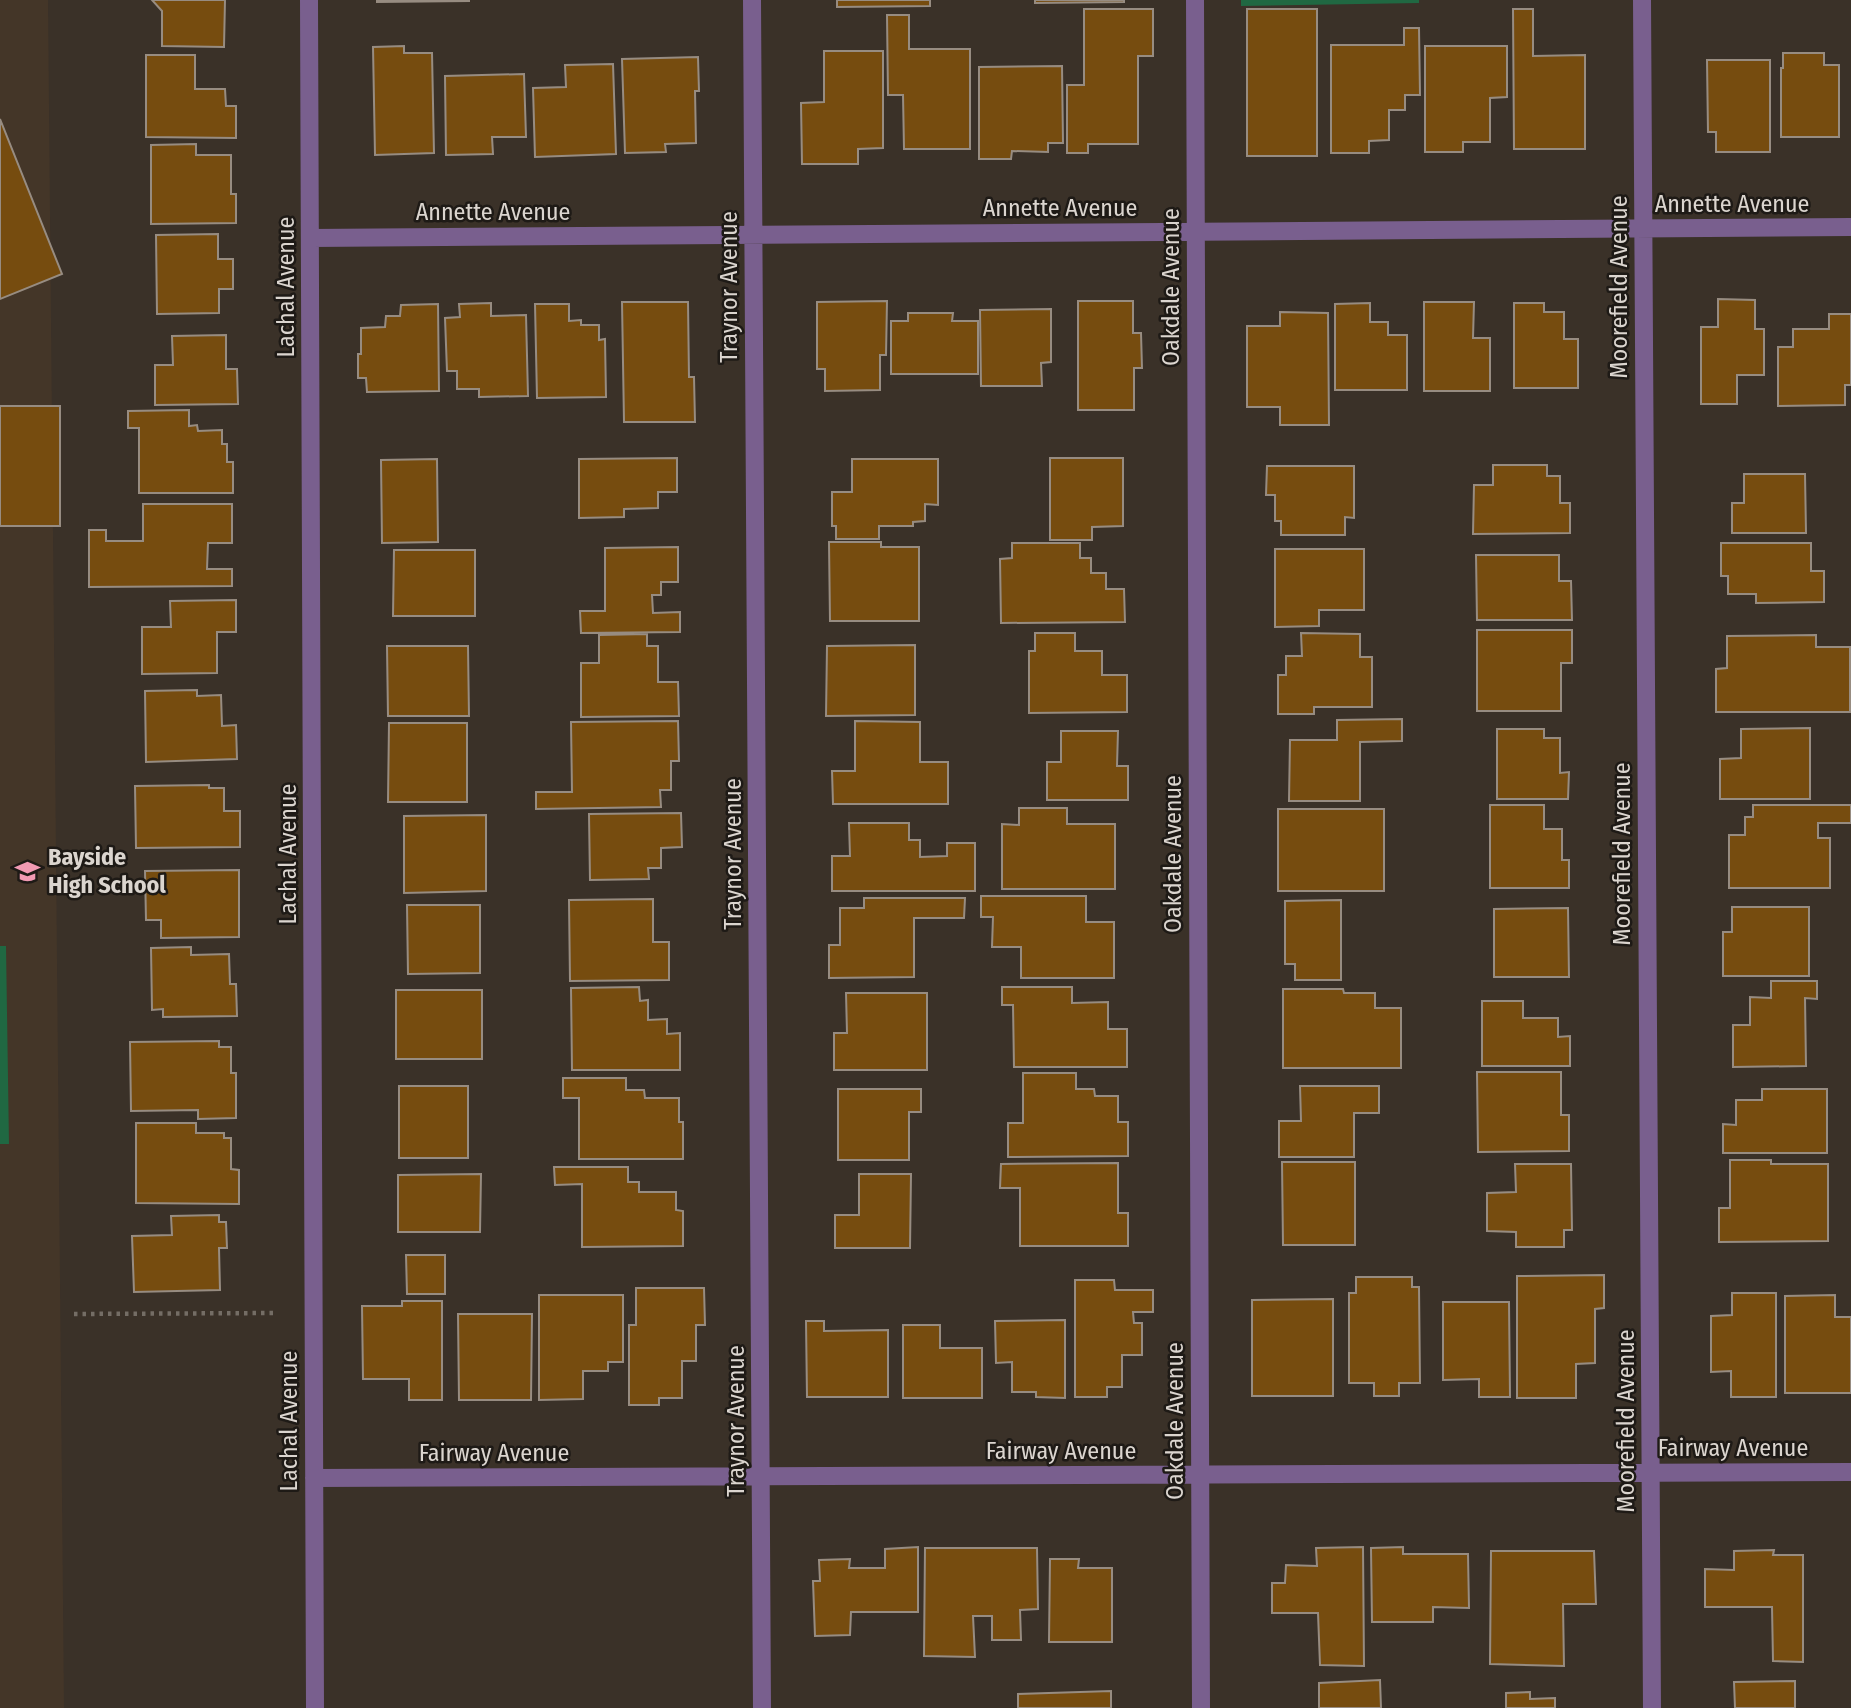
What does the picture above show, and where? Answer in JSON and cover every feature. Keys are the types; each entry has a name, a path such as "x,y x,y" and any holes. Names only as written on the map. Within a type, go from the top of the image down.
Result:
{"street":[{"name":"Lachal Avenue","path":"309,0 314,1708"},
{"name":"Traynor Avenue","path":"752,0 762,1708"},
{"name":"Oakdale Avenue","path":"1195,0 1201,1708"},
{"name":"Moorefield Avenue","path":"1642,0 1652,1708"},
{"name":"Annette Avenue","path":"311,238 1851,227"},
{"name":"Fairway Avenue","path":"314,1478 1851,1472"}],"path":[{"path":"74,1314 276,1313"}],"shaded area":[{"name":"Bayside High School","path":"0,0 48,0 64,1708 0,1708"}],"green space":[{"path":"1241,0 1419,0 1419,3 1241,6"},
{"path":"0,946 6,946 9,1144 0,1144"}],"building":[{"path":"152,0 225,0 224,47 162,46 162,11"},
{"path":"469,0 469,1 377,2"},
{"path":"837,0 930,0 930,6 837,7"},
{"path":"1035,0 1124,0 1124,2 1035,3"},
{"path":"1084,9 1153,9 1153,56 1138,56 1138,144 1088,144 1088,153 1067,153 1067,85 1084,85"},
{"path":"1247,9 1317,9 1317,156 1247,156"},
{"path":"1513,9 1533,9 1533,56 1585,55 1585,149 1514,149"},
{"path":"887,15 909,15 909,49 970,49 970,149 904,149 903,95 888,95"},
{"path":"1404,28 1419,28 1420,95 1405,95 1405,110 1389,110 1389,140 1369,141 1369,153 1331,153 1331,45 1404,45"},
{"path":"404,46 404,53 432,53 434,153 375,155 373,47"},
{"path":"1425,46 1507,46 1507,97 1490,98 1490,142 1463,142 1463,152 1425,152"},
{"path":"824,51 883,51 883,148 858,149 858,164 802,164 801,103 824,102"},
{"path":"1783,53 1824,53 1824,65 1839,65 1839,137 1781,137"},
{"path":"146,55 195,55 195,89 225,89 226,106 236,106 236,138 146,137"},
{"path":"698,57 699,91 695,91 696,143 665,144 666,152 625,153 622,59"},
{"path":"1707,60 1770,60 1770,152 1716,152 1716,132 1708,132"},
{"path":"613,64 616,154 535,157 533,88 566,87 565,65"},
{"path":"1062,66 1063,143 1048,143 1048,152 1012,151 1011,159 979,159 979,67"},
{"path":"524,74 526,137 492,137 493,154 446,155 445,76"},
{"path":"0,119 62,274 0,299"},
{"path":"196,144 196,155 231,155 231,194 236,194 236,223 151,224 151,145"},
{"path":"218,234 218,259 233,259 233,289 219,289 219,313 157,314 156,235"},
{"path":"1718,299 1755,300 1755,329 1764,329 1764,375 1737,375 1737,404 1701,404 1701,327 1718,327"},
{"path":"887,301 886,355 880,355 880,390 825,391 825,369 817,369 817,302"},
{"path":"1078,301 1133,301 1133,333 1141,333 1142,368 1134,368 1134,410 1078,410"},
{"path":"622,302 688,302 689,377 694,377 695,422 624,422"},
{"path":"1424,302 1474,302 1473,338 1490,338 1490,391 1424,391"},
{"path":"491,303 491,316 526,315 528,396 479,397 479,389 457,389 457,371 447,371 445,318 460,317 459,304"},
{"path":"1370,303 1370,322 1388,322 1388,335 1407,335 1407,390 1335,390 1335,304"},
{"path":"1514,303 1544,303 1544,312 1564,312 1564,339 1578,339 1578,388 1514,388"},
{"path":"438,304 439,391 367,392 366,378 358,378 361,328 385,327 386,316 400,316 401,305"},
{"path":"535,304 569,304 569,321 581,320 581,325 599,325 599,340 605,339 606,397 537,398"},
{"path":"1051,309 1051,362 1041,363 1042,386 981,386 980,310"},
{"path":"1280,312 1328,313 1329,425 1280,425 1280,407 1247,407 1247,326 1280,326"},
{"path":"908,313 953,313 952,321 978,321 978,374 891,374 891,321 908,321"},
{"path":"1829,314 1851,314 1851,385 1845,385 1845,405 1778,406 1778,347 1793,347 1793,329 1829,329"},
{"path":"226,335 226,369 237,369 238,404 155,405 155,365 173,365 172,336"},
{"path":"0,406 60,406 60,526 0,526"},
{"path":"189,410 189,426 197,425 198,431 222,430 222,444 227,444 227,462 233,462 233,493 139,493 139,428 128,428 128,411"},
{"path":"677,458 677,492 658,492 658,508 624,509 624,517 579,518 579,459"},
{"path":"1050,458 1123,458 1123,526 1092,527 1092,540 1050,540"},
{"path":"437,459 438,542 382,543 381,460"},
{"path":"852,459 938,459 938,505 925,504 925,521 913,522 913,526 879,526 879,539 836,539 836,526 832,526 832,492 852,492"},
{"path":"1493,465 1547,465 1547,476 1560,476 1560,503 1570,503 1570,533 1473,534 1474,485 1493,485"},
{"path":"1267,466 1354,466 1354,518 1345,517 1345,535 1281,535 1281,521 1275,521 1275,495 1266,495"},
{"path":"1744,474 1805,474 1806,533 1732,533 1732,503 1744,503"},
{"path":"143,504 232,504 232,543 208,543 207,569 232,569 232,586 89,587 89,530 106,530 106,541 143,541"},
{"path":"829,542 881,542 881,547 919,547 919,621 830,621"},
{"path":"1012,543 1080,543 1080,558 1091,558 1091,573 1106,573 1106,589 1124,589 1125,622 1001,623 1000,559 1012,558"},
{"path":"1721,543 1811,543 1811,571 1824,571 1824,602 1756,603 1756,594 1728,594 1728,576 1721,576"},
{"path":"678,547 678,582 661,582 661,595 652,595 653,613 680,612 680,632 581,633 580,611 605,611 605,548"},
{"path":"1275,549 1364,549 1364,610 1319,610 1319,626 1275,627"},
{"path":"394,550 475,550 475,616 393,616"},
{"path":"1476,555 1559,555 1559,581 1571,581 1572,620 1477,620"},
{"path":"236,600 236,632 217,632 217,673 142,674 142,627 171,627 170,601"},
{"path":"1477,630 1572,630 1572,663 1561,663 1561,711 1477,711"},
{"path":"1035,633 1075,633 1075,651 1102,651 1102,675 1127,675 1127,712 1029,713 1029,651 1035,651"},
{"path":"1301,633 1360,634 1360,657 1372,657 1372,707 1314,707 1314,714 1278,714 1278,675 1286,675 1286,656 1302,656"},
{"path":"647,634 647,646 658,646 658,682 678,682 679,716 581,717 581,663 599,663 599,635"},
{"path":"1816,635 1816,647 1850,647 1850,712 1716,712 1716,669 1727,668 1727,636"},
{"path":"915,645 915,715 826,716 827,646"},
{"path":"387,646 468,646 469,716 388,716"},
{"path":"197,690 197,696 221,695 222,726 236,725 237,759 146,762 145,691"},
{"path":"1402,719 1402,741 1360,742 1360,801 1289,801 1290,740 1337,740 1337,720"},
{"path":"678,721 679,761 671,761 671,790 660,790 661,807 536,809 536,792 572,792 571,722"},
{"path":"855,721 920,722 920,762 948,762 948,804 833,804 832,771 855,771"},
{"path":"389,723 467,723 467,802 388,802"},
{"path":"1810,728 1810,799 1720,799 1720,759 1741,758 1741,729"},
{"path":"1497,729 1544,729 1544,738 1560,738 1560,773 1569,772 1568,799 1497,799"},
{"path":"1061,731 1118,731 1117,766 1128,766 1128,800 1047,800 1047,762 1061,762"},
{"path":"209,785 209,788 224,788 224,811 240,811 240,847 136,848 135,786"},
{"path":"1490,805 1544,805 1544,829 1562,829 1562,860 1569,860 1569,888 1490,888"},
{"path":"1753,805 1851,805 1851,823 1818,823 1818,838 1830,838 1830,888 1729,888 1729,835 1745,835 1745,817 1753,817"},
{"path":"1019,808 1067,808 1067,824 1115,824 1115,889 1002,889 1002,824 1019,825"},
{"path":"1278,809 1384,809 1384,891 1278,891"},
{"path":"681,813 682,847 661,848 661,868 648,868 649,879 590,880 589,814"},
{"path":"486,815 486,891 404,893 404,816"},
{"path":"849,823 909,823 909,840 920,840 920,857 947,856 947,843 975,843 975,891 832,891 832,856 850,856"},
{"path":"239,870 239,937 161,938 161,920 146,920 145,871"},
{"path":"981,896 1086,896 1086,922 1114,922 1114,978 1021,978 1021,947 992,947 993,917 981,917"},
{"path":"864,898 965,898 964,918 914,918 914,977 829,978 829,945 840,945 840,908 864,908"},
{"path":"653,899 653,942 669,942 669,980 570,981 569,900"},
{"path":"1341,900 1341,980 1295,980 1295,964 1285,964 1285,901"},
{"path":"407,905 480,905 480,973 408,974"},
{"path":"1732,907 1809,907 1809,976 1723,976 1723,932 1732,932"},
{"path":"1568,908 1569,977 1494,977 1494,909"},
{"path":"191,947 191,955 229,954 230,984 236,984 237,1016 163,1017 163,1009 152,1010 151,948"},
{"path":"1771,981 1817,981 1817,999 1805,998 1806,1066 1733,1067 1733,1025 1750,1025 1750,997 1771,998"},
{"path":"639,987 640,1001 648,1000 648,1020 667,1019 667,1034 680,1033 680,1070 572,1070 571,988"},
{"path":"1002,987 1072,987 1072,1003 1108,1002 1108,1029 1127,1029 1127,1067 1014,1067 1013,1005 1002,1005"},
{"path":"1283,989 1343,989 1344,993 1375,993 1375,1008 1401,1008 1401,1068 1283,1068"},
{"path":"396,990 482,990 482,1059 396,1059"},
{"path":"846,993 927,993 927,1070 834,1070 834,1033 847,1033"},
{"path":"1482,1001 1523,1001 1523,1018 1558,1018 1558,1037 1570,1036 1570,1066 1482,1066"},
{"path":"219,1041 219,1047 231,1047 231,1073 236,1073 236,1118 198,1119 198,1110 131,1111 130,1042"},
{"path":"1477,1072 1561,1072 1561,1115 1569,1115 1569,1151 1478,1152"},
{"path":"1023,1073 1076,1073 1076,1089 1094,1089 1095,1096 1118,1096 1118,1122 1128,1122 1128,1156 1008,1157 1008,1123 1023,1123"},
{"path":"563,1078 626,1078 626,1090 644,1090 645,1098 679,1098 679,1122 683,1122 683,1159 579,1159 579,1098 563,1098"},
{"path":"399,1086 468,1086 468,1158 399,1158"},
{"path":"1300,1086 1379,1086 1379,1113 1354,1113 1354,1157 1279,1157 1279,1121 1301,1121"},
{"path":"838,1089 921,1089 921,1112 909,1112 909,1160 838,1160"},
{"path":"1762,1089 1827,1089 1827,1153 1723,1153 1723,1124 1736,1125 1736,1100 1762,1100"},
{"path":"136,1123 196,1123 196,1133 224,1133 224,1138 231,1138 231,1169 239,1170 239,1204 136,1203"},
{"path":"1730,1160 1771,1160 1771,1164 1828,1164 1828,1241 1719,1242 1719,1208 1730,1208"},
{"path":"1282,1162 1355,1162 1355,1245 1283,1245"},
{"path":"1118,1163 1118,1213 1128,1213 1128,1246 1020,1246 1020,1188 1000,1188 1001,1164"},
{"path":"1515,1164 1571,1164 1572,1230 1564,1230 1564,1247 1516,1247 1516,1232 1487,1231 1487,1193 1516,1192"},
{"path":"554,1167 628,1167 628,1182 639,1182 639,1192 676,1192 676,1210 683,1211 683,1246 582,1247 582,1184 555,1185"},
{"path":"481,1174 480,1232 398,1232 398,1175"},
{"path":"859,1174 911,1174 910,1248 835,1248 835,1215 859,1215"},
{"path":"219,1215 219,1222 226,1222 227,1248 219,1248 220,1290 134,1292 132,1236 172,1235 171,1216"},
{"path":"406,1255 445,1255 445,1294 407,1294"},
{"path":"1604,1275 1604,1308 1595,1309 1595,1363 1576,1364 1576,1398 1517,1398 1517,1276"},
{"path":"1356,1277 1412,1277 1412,1287 1419,1287 1420,1383 1399,1383 1399,1396 1374,1396 1374,1383 1349,1383 1349,1293 1356,1293"},
{"path":"1075,1280 1114,1280 1115,1290 1153,1290 1153,1312 1133,1312 1134,1323 1142,1323 1142,1355 1122,1355 1122,1387 1107,1387 1107,1397 1075,1397"},
{"path":"636,1288 704,1288 705,1325 696,1325 696,1361 682,1361 682,1398 659,1398 659,1405 629,1405 629,1325 636,1325"},
{"path":"1732,1293 1776,1293 1776,1397 1731,1397 1731,1371 1711,1372 1711,1316 1732,1315"},
{"path":"539,1295 623,1295 623,1362 608,1362 608,1371 583,1371 583,1399 539,1400"},
{"path":"1835,1295 1835,1317 1851,1317 1851,1393 1785,1393 1785,1296"},
{"path":"1333,1299 1333,1396 1252,1396 1252,1300"},
{"path":"402,1301 442,1301 442,1400 409,1400 409,1379 363,1379 362,1306 402,1306"},
{"path":"1443,1302 1509,1302 1510,1397 1479,1397 1479,1379 1443,1380"},
{"path":"458,1314 532,1314 531,1400 459,1400"},
{"path":"1065,1320 1065,1398 1036,1397 1036,1392 1012,1392 1012,1362 996,1363 995,1321"},
{"path":"806,1321 824,1321 824,1331 888,1330 888,1397 807,1397"},
{"path":"903,1325 940,1325 940,1348 982,1348 982,1398 903,1398"},
{"path":"918,1547 918,1612 851,1612 850,1635 815,1636 813,1581 820,1581 819,1560 850,1559 849,1568 885,1568 885,1549"},
{"path":"1363,1547 1364,1666 1320,1665 1318,1613 1272,1613 1272,1583 1285,1583 1286,1565 1317,1566 1316,1548"},
{"path":"1403,1547 1403,1554 1468,1554 1469,1608 1433,1607 1433,1622 1372,1622 1371,1548"},
{"path":"925,1548 1037,1548 1038,1609 1020,1610 1021,1640 992,1640 992,1616 973,1616 975,1657 924,1656"},
{"path":"1774,1550 1773,1555 1803,1555 1803,1662 1773,1661 1772,1607 1705,1607 1705,1569 1734,1570 1734,1551"},
{"path":"1491,1551 1594,1551 1596,1604 1563,1604 1564,1666 1490,1664"},
{"path":"1050,1559 1079,1559 1078,1568 1112,1568 1112,1642 1049,1642"},
{"path":"1380,1680 1381,1708 1319,1708 1319,1683"},
{"path":"1795,1681 1795,1708 1735,1708 1734,1682"},
{"path":"1111,1691 1111,1708 1018,1708 1018,1694"},
{"path":"1530,1692 1530,1699 1555,1698 1555,1708 1506,1708 1506,1693"}],"place":[{"name":"Bayside High School","path":"28,871"}]}
